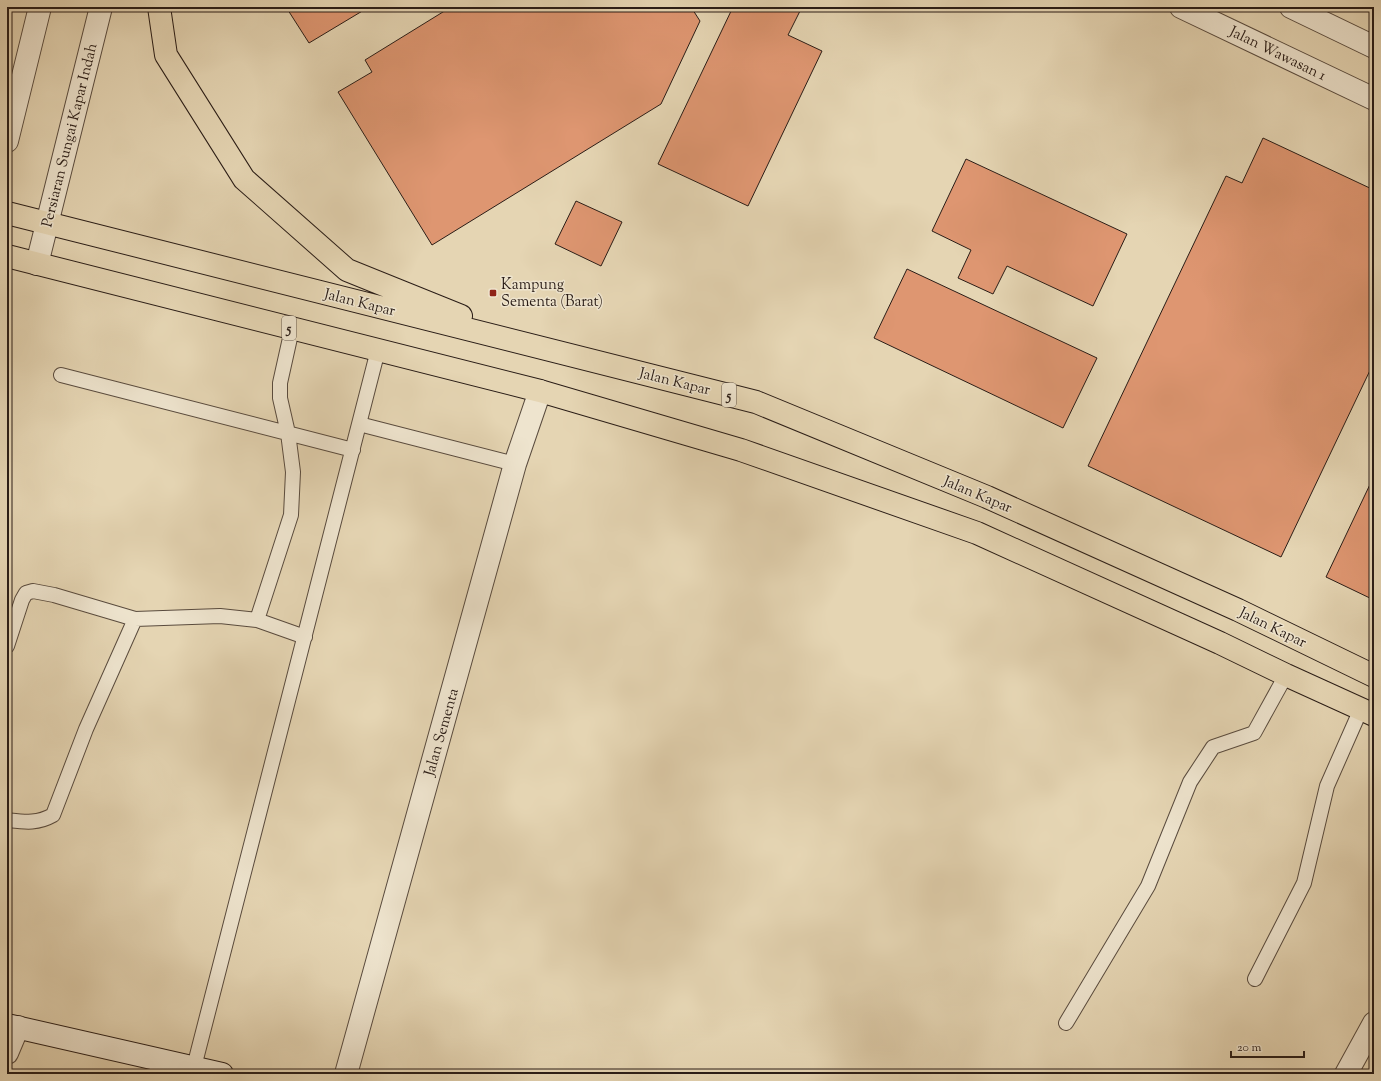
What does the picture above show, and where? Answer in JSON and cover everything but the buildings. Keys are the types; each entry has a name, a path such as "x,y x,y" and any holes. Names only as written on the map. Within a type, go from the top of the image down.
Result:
{"highway":[{"path":"159,7 166,55 244,178 347,270 534,346"},
{"name":"Jalan Kapar","path":"7,213 756,402 987,497 1238,610 1374,676"},
{"name":"5","path":"7,256 540,392 741,450 977,533 1220,643 1367,712"}],"street":[{"path":"7,141 40,7"},
{"name":"Persiaran Sungai Kapar Indah","path":"37,264 101,7"},
{"name":"Jalan Wawasan 1","path":"1181,7 1374,99"},
{"path":"1291,7 1374,47"},
{"name":"Jalan Sementa","path":"346,1074 515,464 540,392"},
{"path":"1346,1074 1374,1023"},
{"path":"7,1052 13,1026 222,1074"}],"lane":[{"path":"257,620 291,515 293,472 288,433 280,398 280,383 292,328"},
{"path":"194,1068 378,350"},
{"path":"61,375 352,450"},
{"path":"359,424 515,464"},
{"path":"7,646 22,600 26,593 33,591 54,595 136,619 220,616 257,620 305,637"},
{"path":"7,820 28,822 43,821 53,815 86,729 136,619"},
{"path":"1066,1024 1148,886 1190,782 1213,747 1254,734 1286,675"},
{"path":"1255,979 1304,882 1327,786 1367,712"}],"place":[{"name":"Kampung Sementa (Barat)","path":"493,293"}]}
